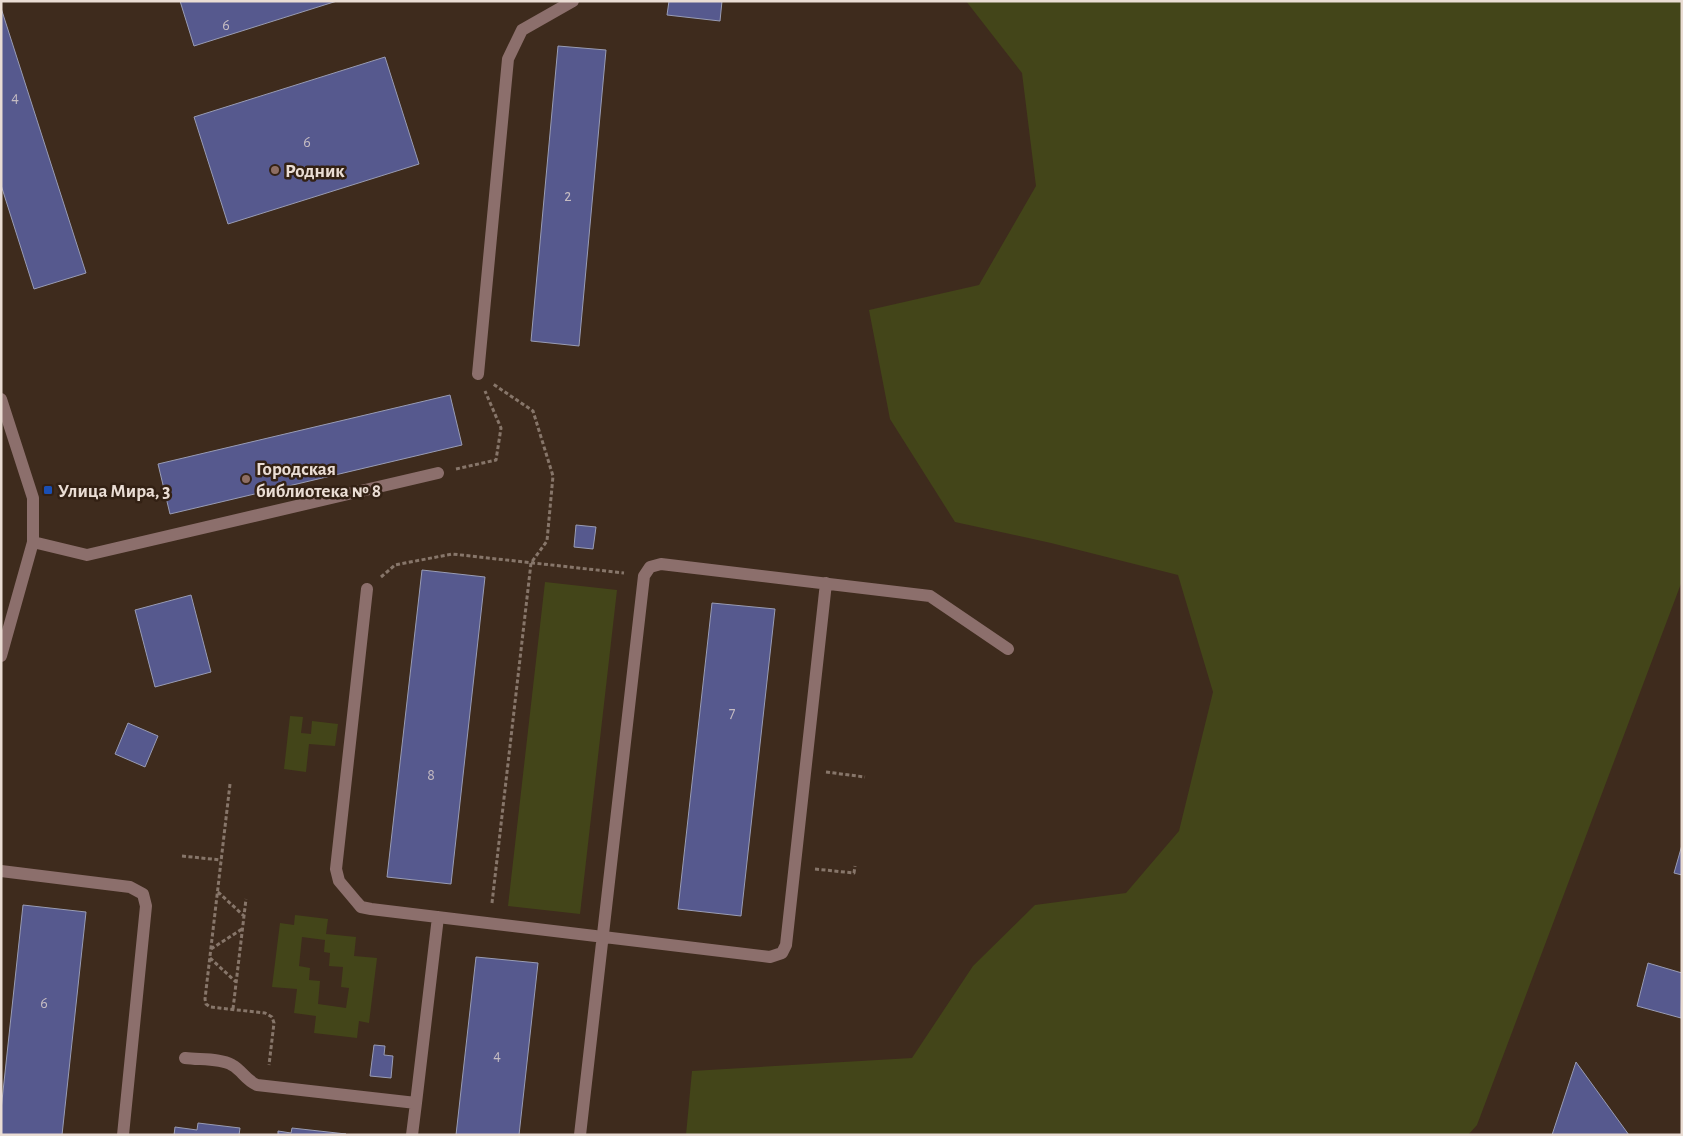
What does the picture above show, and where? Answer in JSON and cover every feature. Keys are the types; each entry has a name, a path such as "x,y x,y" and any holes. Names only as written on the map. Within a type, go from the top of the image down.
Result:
{"street":[{"path":"478,374 508,59 522,30 573,1"},
{"path":"1,399 33,498 33,542 1,656"},
{"path":"33,542 87,555 438,473"},
{"path":"580,1135 644,576 650,567 661,564 930,596 1008,649"},
{"path":"367,589 336,869 339,881 361,907 770,957 782,953 786,944 826,583"},
{"path":"1,871 130,887 143,894 146,906 123,1135"},
{"path":"412,1135 438,917"},
{"path":"185,1058 226,1063 238,1069 250,1082 257,1085 416,1103"}],"path":[{"path":"438,473 496,460 501,428 478,374"},
{"path":"478,374 533,410 553,476 547,541 531,563 490,923"},
{"path":"367,589 395,565 452,554 644,576"},
{"path":"832,773 865,777"},
{"path":"230,784 205,999 206,1004 210,1007 265,1013 272,1017 274,1024 266,1085"},
{"path":"182,856 221,860"},
{"path":"821,869 854,874 855,866"},
{"path":"218,892 244,916"},
{"path":"233,1009 246,899"},
{"path":"211,949 242,928"},
{"path":"210,958 236,982"}],"green space":[{"path":"966,1 1682,1 1682,581 1477,1125 1468,1135 686,1135 692,1071 912,1058 973,966 1035,905 1126,893 1179,831 1213,692 1178,575 1051,543 955,522 890,419 869,310 979,285 1036,186 1022,73"},
{"path":"545,582 617,590 580,914 508,906"},
{"path":"290,716 303,717 301,733 311,734 312,721 338,724 335,746 309,744 306,772 284,769"},
{"path":"295,915 328,919 326,934 356,937 354,956 377,958 369,1023 359,1021 357,1038 314,1033 316,1016 294,1013 297,989 272,987 280,923 294,925","holes":["302,937 325,940 324,952 330,953 329,966 343,967 341,987 349,988 346,1008 318,1004 320,981 309,980 310,968 299,966"]}],"building":[{"path":"180,1 337,1 194,46"},
{"path":"669,1 722,1 720,21 667,15"},
{"path":"1,8 86,273 34,289 1,185"},
{"path":"558,46 606,50 579,346 531,341"},
{"path":"385,57 419,164 228,224 194,117"},
{"path":"450,395 462,445 170,514 158,464"},
{"path":"576,525 596,527 593,549 574,547"},
{"path":"422,570 485,577 451,884 387,877"},
{"path":"191,595 211,672 155,687 135,610"},
{"path":"712,603 775,609 741,916 678,909"},
{"path":"128,723 158,736 145,767 115,754"},
{"path":"1682,845 1682,875 1674,873"},
{"path":"23,905 86,912 62,1135 1,1135 1,1110"},
{"path":"476,957 538,963 519,1135 456,1135"},
{"path":"1648,963 1682,973 1681,1018 1637,1006"},
{"path":"374,1045 385,1046 384,1055 393,1056 391,1078 370,1076"},
{"path":"1576,1062 1629,1135 1552,1135"},
{"path":"198,1123 240,1128 239,1135 174,1135 175,1127 197,1130"},
{"path":"292,1128 346,1134 278,1135 278,1131 291,1133"}],"place":[{"name":"Родник","path":"275,170"},
{"name":"Городская библиотека № 8","path":"246,479"},
{"name":"Улица Мира, 3","path":"48,490"}]}
